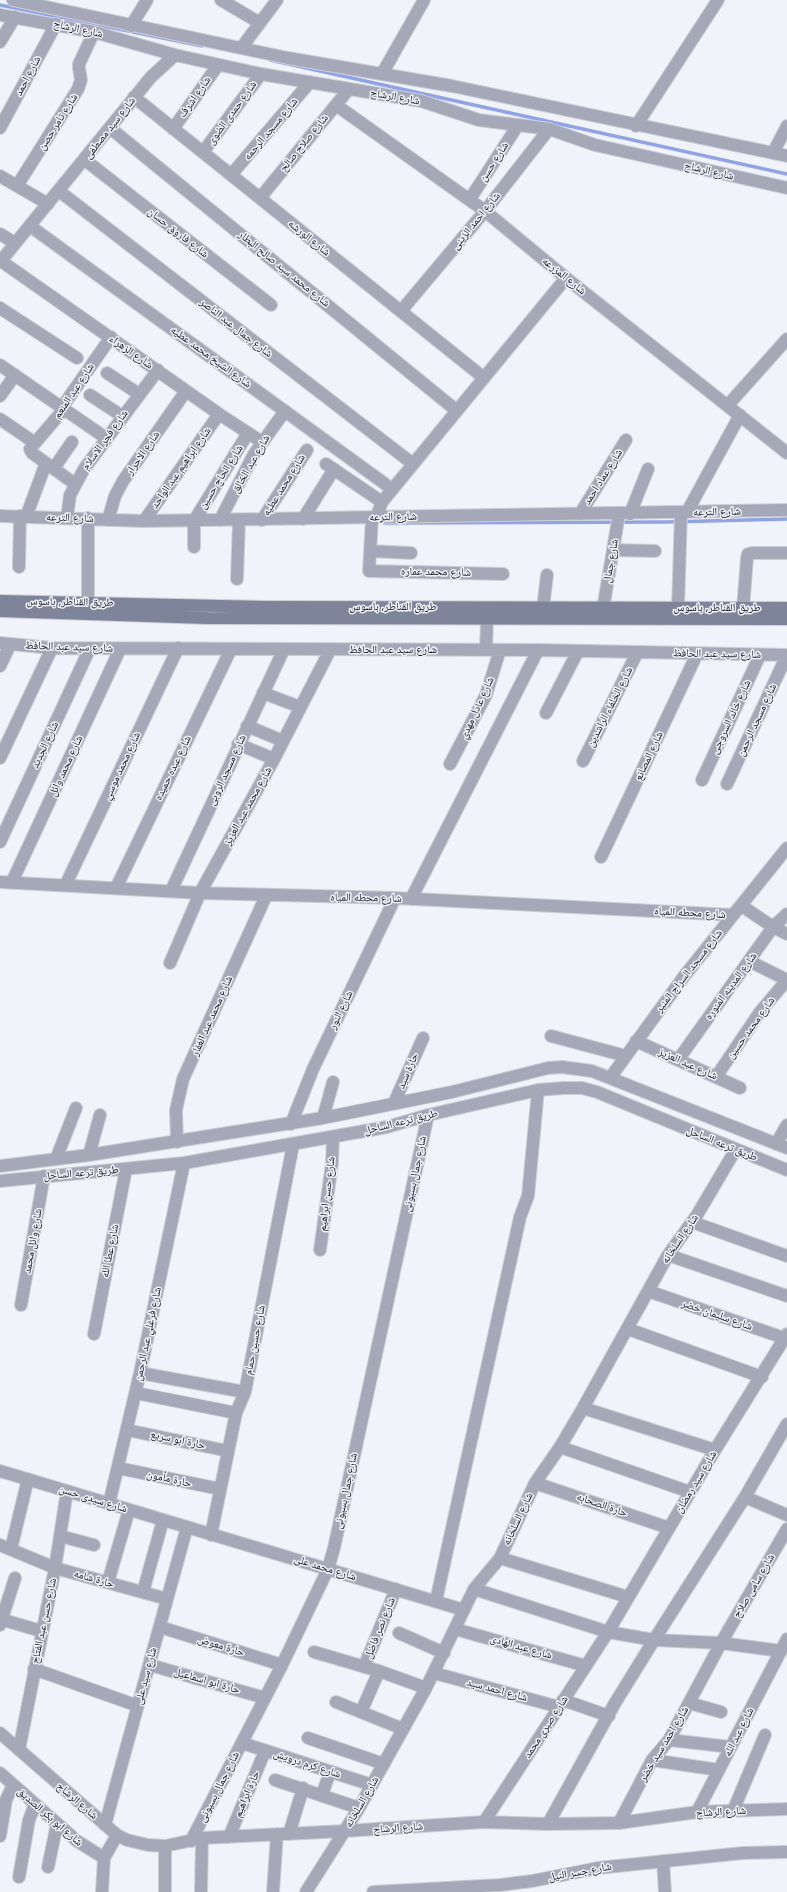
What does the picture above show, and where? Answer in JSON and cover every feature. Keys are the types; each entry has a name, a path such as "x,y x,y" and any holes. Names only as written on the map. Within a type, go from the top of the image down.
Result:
{"main road":[{"name":"طريق القناطر, باسوس","path":"0,601 265,607 787,608"},
{"name":"طريق القناطر, باسوس","path":"0,611 207,618 787,620"}],"street":[{"name":"شارع الرشاح","path":"13,0 131,26 302,60 452,86 636,126 787,156"},
{"path":"131,26 147,0"},
{"path":"222,0 260,23"},
{"path":"242,47 277,0"},
{"path":"382,74 424,0"},
{"path":"636,126 718,0"},
{"name":"شارع الرشاح","path":"0,15 94,32 175,55 261,74 421,101 479,120 549,129 595,145 787,188"},
{"path":"0,42 15,17"},
{"name":"شارع احمد","path":"0,128 56,24"},
{"name":"شارع تامر حصن","path":"17,186 78,90 81,80 78,68 94,32"},
{"name":"شارع سيد مصطفى","path":"1,261 85,160 154,73 175,55"},
{"name":"شارع اشرف","path":"173,128 218,64"},
{"name":"شارع حمدى الضوى","path":"203,152 261,74"},
{"name":"شارع مسجد الرحمه","path":"231,175 310,82"},
{"name":"شارع صلاح صالح","path":"260,198 349,89"},
{"name":"شارع الورشه","path":"134,97 484,378"},
{"name":"شارع المزرعه","path":"336,105 470,199 566,278 787,453"},
{"name":"شارع حسن","path":"470,199 518,125"},
{"path":"773,153 787,126"},
{"name":"شارع محمد سيد صالح البطار","path":"110,128 457,411"},
{"name":"شارع احمد الزينى","path":"401,311 485,211 549,129"},
{"name":"شارع فاروق حسان","path":"85,160 271,305"},
{"path":"0,176 48,204"},
{"name":"شارع جمال عبد الناصر","path":"58,191 413,464"},
{"name":"شارع الشيخ محمد عطيه","path":"30,226 392,489"},
{"path":"0,234 16,243"},
{"name":"شارع الزهراء","path":"1,261 219,414 262,442"},
{"path":"411,553 370,552 374,518 382,502 566,278"},
{"path":"0,308 77,358"},
{"name":"شارع عبد المنعم","path":"35,443 64,409 65,403 111,337"},
{"path":"728,405 787,339"},
{"path":"0,365 106,438"},
{"name":"شارع فجر الاسلام","path":"67,518 70,496 75,484 122,416 158,370"},
{"path":"106,373 139,394"},
{"path":"0,396 15,375"},
{"name":"شارع الاحرار","path":"108,520 115,496 123,481 186,391"},
{"path":"90,395 122,416"},
{"name":"شارع عبد الخالق","path":"220,520 254,454 285,411"},
{"name":"شارع ابراهيم عبد الواحد","path":"144,522 219,414"},
{"path":"678,608 684,512 740,415"},
{"path":"0,419 35,443 30,452 75,484"},
{"name":"شارع الحاج حسين","path":"194,521 248,432"},
{"name":"شارع عماد احمد","path":"580,514 626,440"},
{"path":"19,567 23,517 50,465 72,442"},
{"name":"شارع محمد عطيه","path":"262,520 307,450"},
{"path":"304,519 330,466 382,502"},
{"name":"شارع جمال","path":"603,608 613,550 624,514 648,469"},
{"name":"شارع الترعه","path":"0,516 88,518 144,522 787,510"},
{"path":"88,518 88,602"},
{"path":"237,579 239,520"},
{"path":"194,521 194,547"},
{"path":"613,550 655,551"},
{"name":"شارع محمد عماره","path":"370,552 369,571 503,574"},
{"path":"743,609 746,558 748,554 752,552 787,553"},
{"path":"543,608 547,575"},
{"path":"486,650 487,620"},
{"path":"0,666 5,644"},
{"name":"شارع سيد عبد الحافظ","path":"5,644 52,648 120,649 538,650 787,655"},
{"path":"0,758 52,648"},
{"name":"شارع الجديد","path":"0,842 90,648"},
{"name":"شارع محمد موسي","path":"66,884 178,648"},
{"name":"شارع محمد وائل","path":"6,882 120,649"},
{"name":"شارع عبده حميده","path":"116,888 231,649"},
{"name":"شارع مسجد الروبى","path":"171,891 238,744 284,649"},
{"name":"شارع محمد عبد العزيز","path":"170,963 200,893 274,759 330,650"},
{"name":"شارع عادل مهدي","path":"450,764 486,694 500,650"},
{"path":"411,899 538,650"},
{"path":"546,713 578,651"},
{"name":"شارع الخلفاء الراشدين","path":"583,761 637,653"},
{"name":"شارع المصانع","path":"601,857 697,654"},
{"name":"شارع خالد السروجى","path":"702,780 760,655"},
{"name":"شارع مسجد الرحمن","path":"727,784 787,655"},
{"path":"263,693 300,707"},
{"path":"247,726 283,741"},
{"path":"238,744 274,759"},
{"name":"شارع مسجد السراج المنير","path":"610,1078 636,1041 733,915 742,906 787,848"},
{"name":"شارع محطه المياه","path":"6,882 66,884 266,896 395,898 733,915"},
{"name":"شارع محمد عبد الغفار","path":"177,1142 176,1110 183,1079 266,896"},
{"name":"شارع النور","path":"291,1124 313,1069 395,898"},
{"path":"742,906 773,927 787,934"},
{"name":"شارع المدينه المنوره","path":"678,1060 773,927 787,914"},
{"path":"749,961 787,980"},
{"name":"شارع محمد حسين","path":"716,1078 760,1012 787,980"},
{"path":"551,1036 626,1056"},
{"name":"حارة سيد","path":"394,1104 422,1038"},
{"name":"شارع عبد العزيز","path":"636,1041 740,1088"},
{"name":"طريق ترعه الساحل","path":"0,1166 89,1155 291,1124 452,1092 548,1068 562,1067 585,1069 782,1146"},
{"path":"323,1118 332,1082"},
{"name":"طريق ترعه الساحل","path":"0,1181 184,1163 293,1145 387,1127 428,1115 538,1090 582,1088 597,1092 787,1170"},
{"path":"436,1601 520,1217 528,1196 538,1090"},
{"path":"56,1159 76,1108"},
{"path":"89,1155 100,1115"},
{"name":"شارع جمال بسيونى","path":"197,1840 242,1743 282,1665 328,1569 334,1548 428,1115"},
{"path":"782,1146 787,1125"},
{"name":"شارع حسن ابراهيم","path":"320,1250 332,1163 333,1137"},
{"name":"شارع حسين حمام","path":"211,1534 236,1413 245,1392 293,1145"},
{"name":"شارع السلخانه","path":"306,1892 372,1786 434,1673 474,1589 500,1558 535,1482 560,1447 583,1408 668,1255 692,1222 736,1149"},
{"name":"شارع فرغلي عبد الرحمن","path":"109,1504 136,1393 184,1163"},
{"name":"شارع عطا الله","path":"94,1334 126,1169"},
{"name":"شارع وائل محمد","path":"21,1305 44,1176"},
{"path":"692,1222 787,1256"},
{"path":"668,1255 787,1296"},
{"name":"شارع سليمان خضر","path":"648,1291 786,1337"},
{"path":"628,1329 762,1377"},
{"name":"شارع سيد رمضان","path":"608,1632 715,1450 786,1337"},
{"path":"140,1374 245,1392"},
{"path":"136,1393 236,1413"},
{"path":"583,1408 715,1450"},
{"path":"548,1824 608,1716 654,1640 745,1497 787,1424"},
{"name":"حارة ابو سريع","path":"127,1430 228,1451"},
{"path":"560,1447 690,1492"},
{"name":"حارة مأمون","path":"118,1468 220,1489"},
{"name":"شارع سيدى حسن","path":"0,1470 187,1527"},
{"path":"5,1547 28,1479"},
{"name":"حارة الصحابه","path":"535,1482 669,1528"},
{"name":"شارع حسن عبد الفتاح","path":"19,1750 41,1631 55,1568 68,1491"},
{"path":"745,1497 787,1515"},
{"path":"108,1582 129,1510"},
{"path":"143,1592 163,1520"},
{"name":"شارع محمد على","path":"187,1527 464,1610"},
{"name":"شارع سيد على","path":"105,1825 187,1527"},
{"name":"شارع سامى صلاح","path":"721,1643 787,1529"},
{"path":"60,1536 94,1545"},
{"name":"حارة شامه","path":"5,1547 55,1568 167,1599"},
{"path":"500,1558 628,1597"},
{"path":"15,1578 1,1621 41,1631"},
{"name":"شارع نصر فاضل","path":"364,1667 396,1589"},
{"path":"474,1589 608,1632 654,1640 721,1643 781,1651"},
{"name":"حارة معوض","path":"160,1627 282,1665"},
{"name":"شارع عبد الهادى","path":"455,1628 586,1666"},
{"name":"شارع صبرى محمد","path":"484,1822 608,1632"},
{"path":"399,1633 444,1653"},
{"name":"شارع عبد الله","path":"697,1812 787,1639"},
{"name":"شارع احمد سيد خضر","path":"619,1823 652,1760 669,1740 721,1643"},
{"path":"314,1652 379,1671 426,1688"},
{"name":"حارة ابو اسماعيل","path":"150,1665 265,1698"},
{"path":"34,1670 138,1706"},
{"path":"361,1712 379,1671"},
{"name":"شارع احمد سيد","path":"434,1673 608,1716"},
{"path":"336,1702 403,1729"},
{"path":"689,1703 721,1712"},
{"name":"شارع الرشاح","path":"0,1733 117,1835 135,1843 148,1846 165,1846 229,1836 345,1831 484,1822 548,1824 619,1823 697,1812 787,1809"},
{"path":"732,1811 765,1735"},
{"path":"308,1738 384,1764"},
{"path":"669,1740 731,1748"},
{"name":"شارع كرم درويش","path":"242,1743 372,1786"},
{"name":"حارة ابراهيم","path":"229,1836 265,1751"},
{"path":"652,1760 719,1770"},
{"path":"322,1795 330,1772"},
{"name":"شارع ابو بكر الصديق","path":"0,1773 77,1841 104,1858"},
{"path":"275,1780 303,1788 359,1808"},
{"path":"0,1836 4,1795 13,1785"},
{"path":"273,1892 283,1834 303,1788"},
{"path":"19,1877 28,1820 35,1804"},
{"path":"48,1867 57,1824"},
{"path":"102,1892 104,1858 117,1835"},
{"path":"197,1840 201,1892"},
{"path":"165,1846 165,1892"},
{"name":"شارع جسر النيل","path":"373,1892 500,1885 532,1881 598,1868 743,1852 787,1852"},
{"path":"663,1861 665,1892"}],"waterway":[{"path":"0,5 202,46"},
{"path":"270,60 787,174"},
{"path":"384,523 667,522 787,519"}]}
